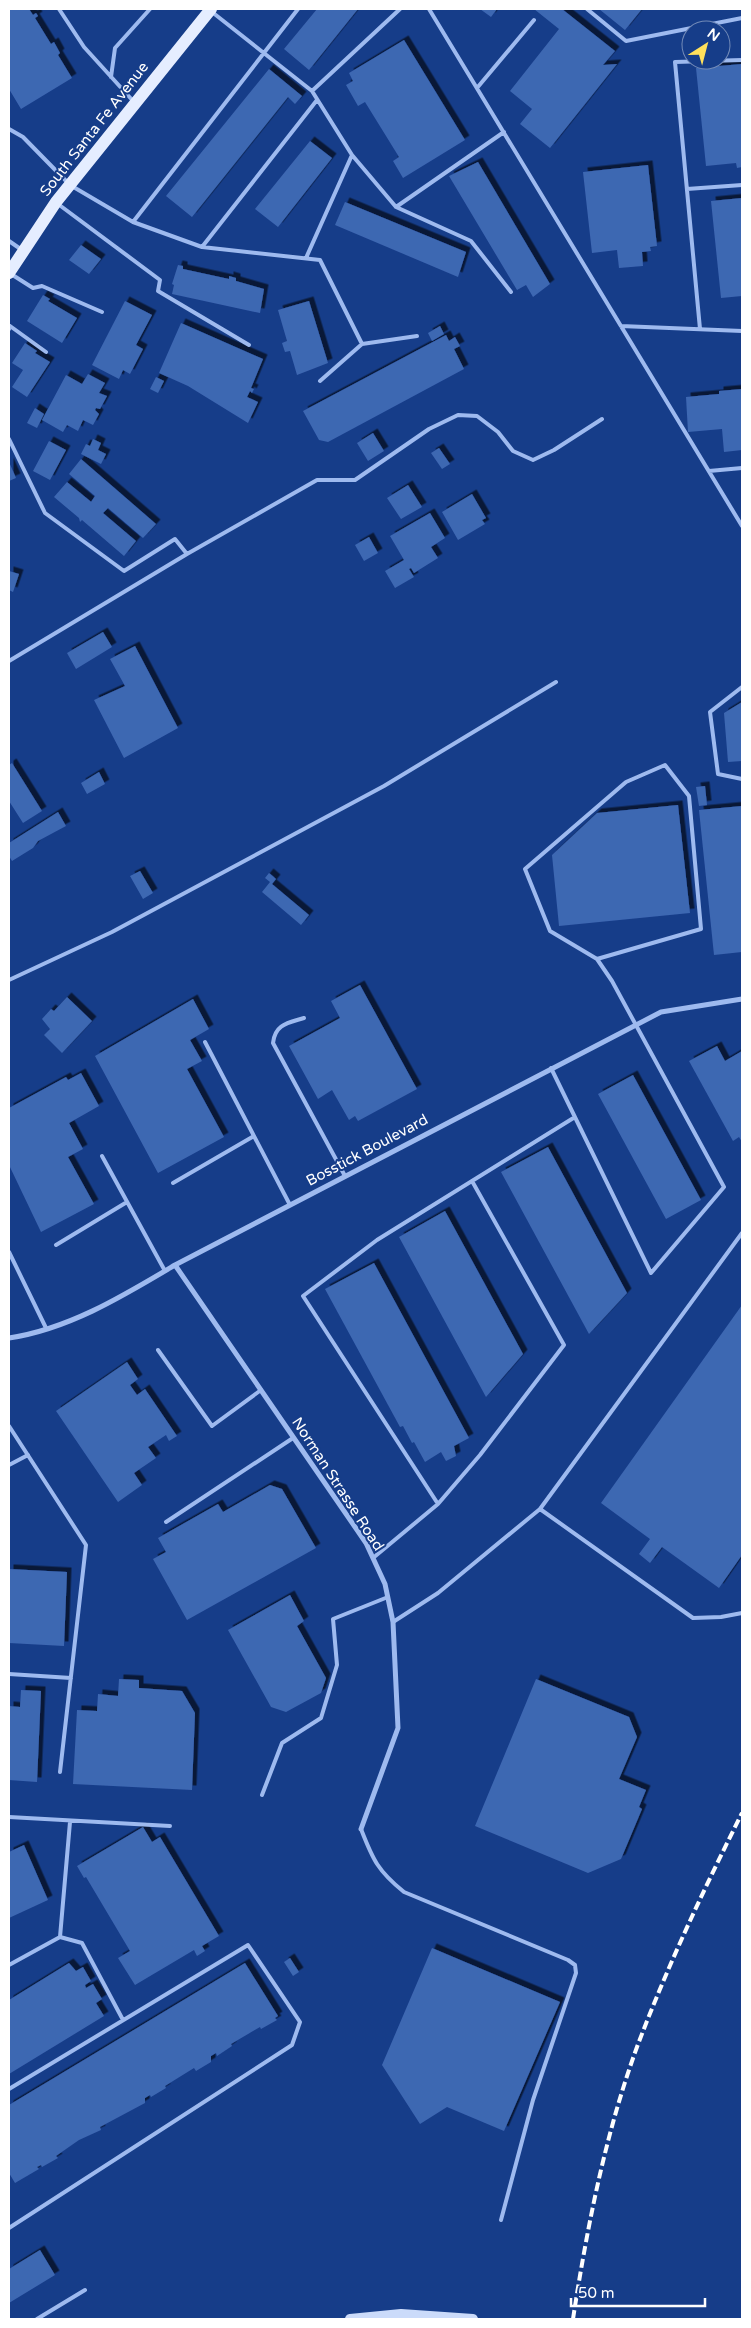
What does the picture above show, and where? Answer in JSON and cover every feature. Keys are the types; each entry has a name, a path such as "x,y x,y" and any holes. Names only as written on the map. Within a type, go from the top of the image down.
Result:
{"main road":[{"name":"South Santa Fe Avenue","path":"9,273 56,202 210,9"}],"street":[{"name":"Bosstick Boulevard","path":"9,1338 28,1335 101,1308 165,1271 344,1176 661,1012 742,999"},
{"name":"Norman Strasse Road","path":"175,1266 366,1543 385,1584 393,1622 398,1728 361,1830"},
{"path":"350,2319 401,2314 473,2319"}],"lane":[{"path":"59,9 84,48 135,104"},
{"path":"111,77 115,48 150,9"},
{"path":"210,9 312,91 352,156 396,207 471,241 511,292"},
{"path":"133,222 298,9"},
{"path":"312,91 400,9"},
{"path":"429,9 742,526"},
{"path":"587,9 626,41 742,18"},
{"path":"477,88 534,20"},
{"path":"700,329 675,62 742,60"},
{"path":"202,247 317,100"},
{"path":"9,129 23,137 70,185 133,222 202,247 320,260 362,344"},
{"path":"396,207 504,132"},
{"path":"306,258 352,156"},
{"path":"687,188 742,185"},
{"path":"56,202 160,280 158,291 248,345"},
{"path":"9,241 24,251"},
{"path":"9,273 33,288 42,286 102,312"},
{"path":"9,329 10,326 46,352"},
{"path":"621,326 742,331"},
{"path":"320,381 362,344 417,336"},
{"path":"9,660 187,554 317,480 355,480 430,429 458,415 477,416 498,432 514,451 533,460 554,450 602,419"},
{"path":"9,439 44,513 124,571 175,539 187,554"},
{"path":"709,471 742,468"},
{"path":"9,980 112,932 384,786 556,682"},
{"path":"742,688 710,712 718,774 742,779"},
{"path":"551,1068 651,1273 724,1187 636,1024 597,959 550,931 525,869 626,782 665,765 689,796 701,929 597,959"},
{"path":"304,1018 281,1025 274,1033 274,1043 344,1176"},
{"path":"205,1042 290,1205"},
{"path":"438,1504 303,1296 377,1240 575,1117"},
{"path":"173,1183 254,1136"},
{"path":"102,1156 165,1271"},
{"path":"373,1558 438,1504 480,1455 564,1345 472,1181"},
{"path":"56,1245 127,1202"},
{"path":"393,1622 438,1593 540,1509 742,1233"},
{"path":"9,1252 46,1328"},
{"path":"158,1350 212,1426 261,1390"},
{"path":"9,1426 86,1545 60,1772"},
{"path":"166,1522 293,1438"},
{"path":"9,1465 28,1455"},
{"path":"540,1509 693,1618 722,1617 742,1613"},
{"path":"262,1795 282,1743 321,1718 337,1665 333,1619 388,1597"},
{"path":"9,1674 71,1678"},
{"path":"9,1817 70,1822 170,1826"},
{"path":"60,1937 70,1822"},
{"path":"361,1830 374,1863 387,1879 404,1892 568,1960 575,1965 576,1973 533,2100 501,2220"},
{"path":"9,1965 60,1937 82,1943 123,2020"},
{"path":"9,2089 248,1945 300,2022 292,2045 9,2228"},
{"path":"37,2319 85,2290"}],"building":[{"path":"9,9 29,9 33,15 36,13 38,16 35,18 51,44 54,42 60,53 58,55 72,78 21,109 9,89"},
{"path":"317,9 358,9 309,70 284,49"},
{"path":"480,9 497,9 491,17"},
{"path":"534,9 562,9 615,51 603,65 617,64 550,148 520,124 532,109 510,91 559,29"},
{"path":"599,9 642,9 625,30"},
{"path":"404,40 465,140 403,178 393,161 399,157 365,102 358,106 346,85 353,81 349,73"},
{"path":"742,64 742,167 737,168 736,163 706,166 696,70 731,70 731,65"},
{"path":"269,69 302,96 295,104 288,97 192,217 166,196"},
{"path":"310,141 332,158 278,227 255,209"},
{"path":"478,162 550,284 533,297 526,285 517,290 449,176"},
{"path":"648,165 657,246 650,247 651,251 642,252 643,266 619,268 617,250 592,253 583,172"},
{"path":"742,198 742,296 721,298 711,201"},
{"path":"345,202 466,252 458,277 335,225"},
{"path":"81,245 101,259 89,274 69,260"},
{"path":"178,265 183,266 183,269 229,279 229,276 236,278 236,281 264,289 260,313 172,294 174,285 172,284"},
{"path":"43,295 50,299 48,301 77,318 62,343 27,321"},
{"path":"125,301 152,315 136,345 143,349 130,374 123,370 119,379 92,365"},
{"path":"309,301 328,363 297,375 290,351 285,352 282,343 287,341 278,310"},
{"path":"181,323 263,359 251,388 254,389 252,393 250,391 247,397 258,402 248,423 188,386 159,373"},
{"path":"440,326 444,334 432,341 428,333"},
{"path":"446,335 449,341 455,337 460,346 454,349 464,369 328,442 319,440 303,411"},
{"path":"25,343 37,351 35,353 50,362 27,397 12,387 23,370 12,363"},
{"path":"88,374 105,383 99,393 107,396 100,409 96,408 95,410 99,414 93,425 83,420 78,431 67,425 63,432 42,420 66,375 82,384"},
{"path":"156,377 164,381 158,393 150,389"},
{"path":"742,389 742,450 724,452 722,429 688,432 686,397 719,394 719,391"},
{"path":"35,408 44,414 37,428 27,423"},
{"path":"373,433 384,451 368,461 357,443"},
{"path":"93,439 101,443 98,450 106,454 101,464 81,454 86,444 90,446"},
{"path":"49,441 66,450 50,480 33,471"},
{"path":"439,448 450,464 442,469 431,453"},
{"path":"81,459 156,524 143,538 108,508 103,513 136,541 124,556 82,520 80,522 79,518 54,497 67,482 91,502 95,496 69,474"},
{"path":"9,462 16,478 9,481"},
{"path":"408,485 422,507 401,519 387,498"},
{"path":"472,494 486,518 482,520 485,524 458,540 442,512"},
{"path":"430,513 445,538 431,547 438,558 414,573 411,568 409,569 414,577 395,588 385,571 404,560 390,536"},
{"path":"369,537 378,553 364,561 355,545"},
{"path":"9,571 19,574 13,592 9,590"},
{"path":"103,632 112,647 76,669 67,653"},
{"path":"135,646 178,728 124,758 94,700 125,686 110,659"},
{"path":"742,702 742,761 728,762 724,713"},
{"path":"12,763 42,811 23,823 9,801 9,765"},
{"path":"99,772 105,784 87,794 81,783"},
{"path":"705,786 707,805 699,806 696,787"},
{"path":"678,805 690,913 559,926 552,855 597,813"},
{"path":"742,806 742,952 714,955 699,810"},
{"path":"58,812 66,826 38,841 33,848 12,861 9,856 9,843"},
{"path":"140,871 153,893 143,899 130,876"},
{"path":"269,873 276,879 272,884 309,915 301,925 262,892 270,882 265,878"},
{"path":"360,985 417,1089 358,1121 355,1116 349,1120 332,1090 318,1099 289,1046 340,1018 331,1001"},
{"path":"67,997 92,1021 62,1053 44,1035 50,1029 42,1019 51,1009 54,1011"},
{"path":"193,999 209,1029 190,1040 202,1061 187,1069 224,1137 158,1173 95,1056"},
{"path":"717,1046 725,1061 742,1051 742,1142 739,1137 733,1141 689,1061"},
{"path":"81,1073 99,1106 69,1123 83,1149 68,1157 94,1204 41,1232 9,1165 9,1108 66,1077 68,1080"},
{"path":"633,1075 701,1200 666,1219 598,1094"},
{"path":"548,1147 627,1293 589,1334 501,1172"},
{"path":"445,1211 523,1354 486,1397 399,1237"},
{"path":"374,1263 469,1438 454,1446 456,1456 446,1461 441,1452 425,1462 403,1426 400,1427 325,1289"},
{"path":"742,1305 742,1555 719,1588 662,1547 650,1563 639,1554 650,1539 601,1503"},
{"path":"127,1362 138,1379 130,1385 137,1395 145,1389 177,1436 169,1441 166,1435 148,1447 156,1458 134,1473 142,1485 118,1502 56,1411"},
{"path":"270,1485 282,1489 316,1548 187,1620 153,1559 166,1552 158,1538 218,1504 223,1512"},
{"path":"9,1569 67,1572 64,1646 9,1643"},
{"path":"290,1595 304,1621 297,1626 326,1678 321,1693 286,1712 271,1707 228,1630"},
{"path":"119,1679 139,1680 139,1688 182,1691 195,1713 192,1790 73,1784 77,1710 97,1711 98,1694 118,1696"},
{"path":"536,1679 629,1717 637,1737 619,1779 646,1790 639,1807 642,1809 621,1859 588,1873 475,1826"},
{"path":"21,1690 41,1691 37,1782 9,1780 9,1706 20,1707"},
{"path":"143,1827 152,1842 160,1837 219,1936 202,1946 205,1951 197,1956 194,1950 135,1985 118,1958 130,1951 86,1877 84,1878 77,1866"},
{"path":"24,1845 48,1900 9,1918 9,1852"},
{"path":"432,1948 560,2002 504,2131 447,2107 420,2124 382,2065"},
{"path":"290,1958 299,1972 293,1976 284,1962"},
{"path":"69,1963 76,1971 83,1967 91,1981 85,1985 86,1988 93,1984 102,1999 96,2003 104,2016 9,2074 9,2000"},
{"path":"245,1963 278,2016 275,2018 277,2020 261,2029 260,2027 231,2044 232,2046 217,2056 216,2053 211,2056 211,2062 196,2071 194,2068 165,2086 166,2088 151,2097 150,2095 145,2098 145,2103 100,2127 101,2130 79,2140 56,2156 58,2158 42,2167 41,2165 37,2167 39,2169 15,2183 9,2173 9,2105"},
{"path":"40,2250 55,2275 9,2303 9,2269"}],"railway":[{"path":"573,2319 584,2250 598,2182 615,2114 637,2047 673,1958 742,1813"}]}
